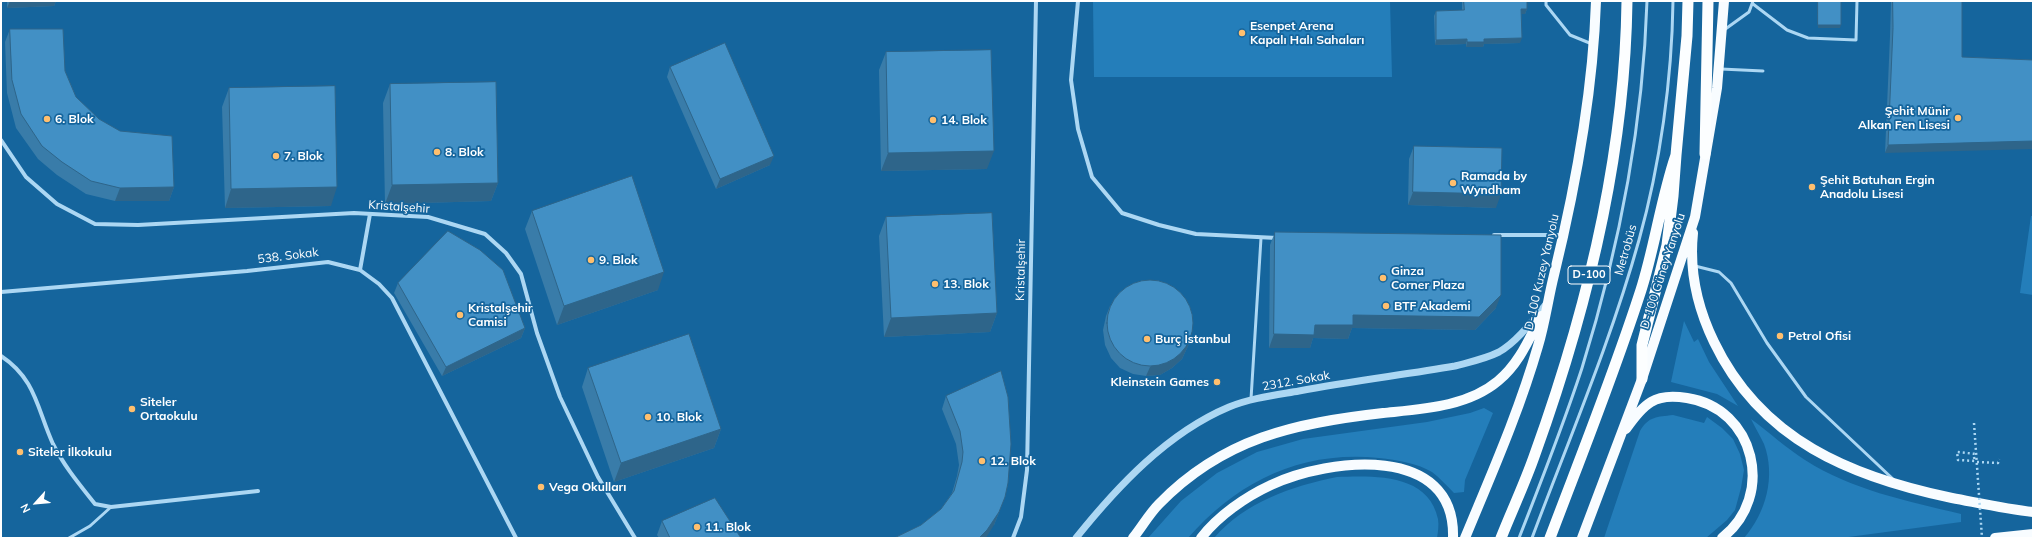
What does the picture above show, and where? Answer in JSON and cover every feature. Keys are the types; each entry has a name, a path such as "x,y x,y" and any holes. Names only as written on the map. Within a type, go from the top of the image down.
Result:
{"highway":[{"name":"D-100","path":"1501,538 1534,456 1558,387 1594,256 1612,164 1622,102 1627,1"},
{"path":"1642,379 1642,345 1667,244 1674,196 1676,155 1684,83 1688,1"},
{"path":"1705,154 1708,1"},
{"path":"1550,538 1640,295 1669,175 1676,155"}],"main road":[{"name":"D-100 Kuzey Yanyolu","path":"1465,538 1517,407 1538,345 1573,194 1582,142 1595,45 1596,1"},
{"name":"D-100 Güney Yanyolu","path":"1582,538 1642,379 1695,217 1718,69 1724,1"},
{"path":"1695,217 1692,265 1694,286 1702,315 1720,354 1756,406 1787,433 1822,455 1856,471 1901,486 2007,509 2033,512"},
{"path":"1133,538 1158,505 1187,479 1216,458 1250,441 1276,432 1316,422 1420,409 1456,402 1476,395 1497,382 1514,367 1547,303"},
{"path":"1615,448 1625,430 1637,415 1651,402 1661,398 1676,396 1697,399 1718,409 1734,423 1744,439 1752,464 1754,484 1749,504 1740,521 1722,538"},
{"path":"1201,538 1230,510 1270,485 1315,470 1338,465 1362,464 1395,468 1421,476 1436,487 1448,504 1454,522 1453,538"},
{"path":"1995,538 2033,534"}],"street":[{"name":"Kristalşehir","path":"1013,538 1021,518 1027,470 1036,1"},
{"path":"1078,1 1070,80 1078,129 1092,177 1122,213 1159,225 1196,234 1285,238"},
{"name":"Kristalşehir","path":"1,140 26,177 52,199 95,224 138,225 354,213 428,217 485,234 506,253 521,274 540,340 560,397 577,436 598,477 635,538"},
{"path":"360,270 370,214"},
{"path":"1492,235 1564,235"},
{"name":"538. Sokak","path":"1,292 247,271 328,262 360,270 379,284 392,298 516,538"},
{"name":"2312. Sokak","path":"1076,538 1112,496 1171,441 1198,423 1229,407 1305,390 1444,368 1479,360 1500,351 1525,330 1547,303"},
{"path":"1,356 22,372 37,402 53,443 66,468 95,504 111,507 258,491"}],"lane":[{"path":"1546,1 1546,5 1570,35 1595,45"},
{"name":"Metrobüs","path":"1519,538 1552,456 1582,368 1616,242 1632,159 1640,106 1647,1"},
{"name":"Metrobüs","path":"1532,538 1598,366 1640,239 1656,162 1664,106 1669,62 1672,1"},
{"path":"1722,32 1743,17 1753,2 1787,30 1808,38 1856,40 1857,1"},
{"path":"1718,69 1763,71"},
{"path":"1251,401 1261,238"},
{"path":"1692,265 1719,272 1731,283 1767,344 1806,397 1901,486"},
{"path":"68,538 90,526 111,507"}],"path":[{"path":"1974,423 1975,455 1975,461 1958,460 1958,452 1975,455"},
{"path":"1975,455 1977,462 1982,538"},
{"path":"1977,462 1998,463 1999,459"}],"shaded area":[{"name":"Esenpet Arena Kapalı Halı Sahaları","path":"1093,1 1390,1 1392,77 1094,77"},
{"path":"2031,216 2033,216 2033,295 2020,293"},
{"path":"1684,321 1694,342 1698,339 1709,362 1738,406 1717,394 1671,382"},
{"path":"1484,408 1493,413 1465,480 1464,492 1454,493 1432,472 1407,462 1379,458 1351,457 1324,459 1298,465 1273,474 1250,486 1228,500 1207,518 1188,538 1148,538 1181,501 1217,473 1257,452 1303,439 1427,422 1470,413"},
{"path":"1673,415 1704,423 1707,417 1722,428 1733,439 1740,454 1744,470 1735,510 1727,520 1706,538 1604,538 1640,431 1647,422 1654,418"},
{"path":"1751,419 1805,460 1823,470 1861,487 1961,514 1961,522 1841,538 1744,538 1752,528 1763,506 1769,481 1769,469 1764,444"},
{"path":"1337,477 1383,478 1398,480 1411,485 1423,493 1432,504 1438,519 1437,538 1214,538 1226,525 1255,505 1270,497 1303,485"}],"building":[{"path":"1464,1 1527,1 1527,9 1521,9 1522,38 1484,39 1484,42 1467,42 1467,39 1436,40 1436,11 1464,10"},
{"path":"1818,1 1841,1 1841,25 1818,25"},
{"name":"Şehit Münir Alkan Fen Lisesi","path":"1893,1 1962,1 1962,57 2033,60 2033,141 1888,145"},
{"name":"6. Blok","path":"10,29 63,29 65,71 76,97 99,119 120,131 172,136 174,187 120,188 91,181 62,162 42,146 21,114 12,80"},
{"path":"725,43 774,156 720,179 670,67"},
{"name":"14. Blok","path":"991,50 994,151 888,153 886,52"},
{"name":"8. Blok","path":"496,82 498,183 392,185 390,84"},
{"name":"7. Blok","path":"335,86 337,187 231,189 229,88"},
{"name":"Ramada by Wyndham","path":"1414,146 1502,148 1501,194 1413,192"},
{"name":"9. Blok","path":"632,176 664,272 564,306 532,211"},
{"name":"13. Blok","path":"992,213 997,313 891,318 886,217"},
{"name":"Kristalşehir Camisi","path":"448,231 480,250 503,270 525,328 446,367 398,283"},
{"name":"Ginza Corner Plaza","path":"1275,232 1501,235 1501,295 1479,317 1353,315 1353,325 1315,325 1314,335 1274,334"},
{"name":"Burç İstanbul","path":"1142,280 1158,280 1167,283 1181,292 1190,306 1193,315 1193,331 1190,340 1181,354 1167,363 1158,366 1142,366 1126,359 1119,354 1114,347 1107,331 1107,315 1114,299 1119,292 1126,287"},
{"name":"10. Blok","path":"689,334 721,429 621,463 588,368"},
{"name":"12. Blok","path":"1001,371 1008,397 1011,444 1008,483 1005,497 999,512 987,530 979,538 894,538 921,525 941,509 954,491 962,462 963,452 960,431 946,396"},
{"path":"715,498 741,538 670,538 662,521"}],"place":[{"name":"Esenpet Arena Kapalı Halı Sahaları","path":"1242,33"},
{"name":"Şehit Münir Alkan Fen Lisesi","path":"1958,118"},
{"name":"6. Blok","path":"47,119"},
{"name":"14. Blok","path":"933,120"},
{"name":"8. Blok","path":"437,152"},
{"name":"7. Blok","path":"276,156"},
{"name":"Ramada by Wyndham","path":"1453,183"},
{"name":"Şehit Batuhan Ergin Anadolu Lisesi","path":"1812,187"},
{"name":"9. Blok","path":"591,260"},
{"name":"Ginza Corner Plaza","path":"1383,278"},
{"name":"13. Blok","path":"935,284"},
{"name":"BTF Akademi","path":"1386,306"},
{"name":"Kristalşehir Camisi","path":"460,315"},
{"name":"Petrol Ofisi","path":"1780,336"},
{"name":"Burç İstanbul","path":"1147,339"},
{"name":"Kleinstein Games","path":"1217,382"},
{"name":"Siteler Ortaokulu","path":"132,409"},
{"name":"10. Blok","path":"648,417"},
{"name":"Siteler İlkokulu","path":"20,452"},
{"name":"12. Blok","path":"982,461"},
{"name":"Vega Okulları","path":"541,487"},
{"name":"11. Blok","path":"697,527"}]}
